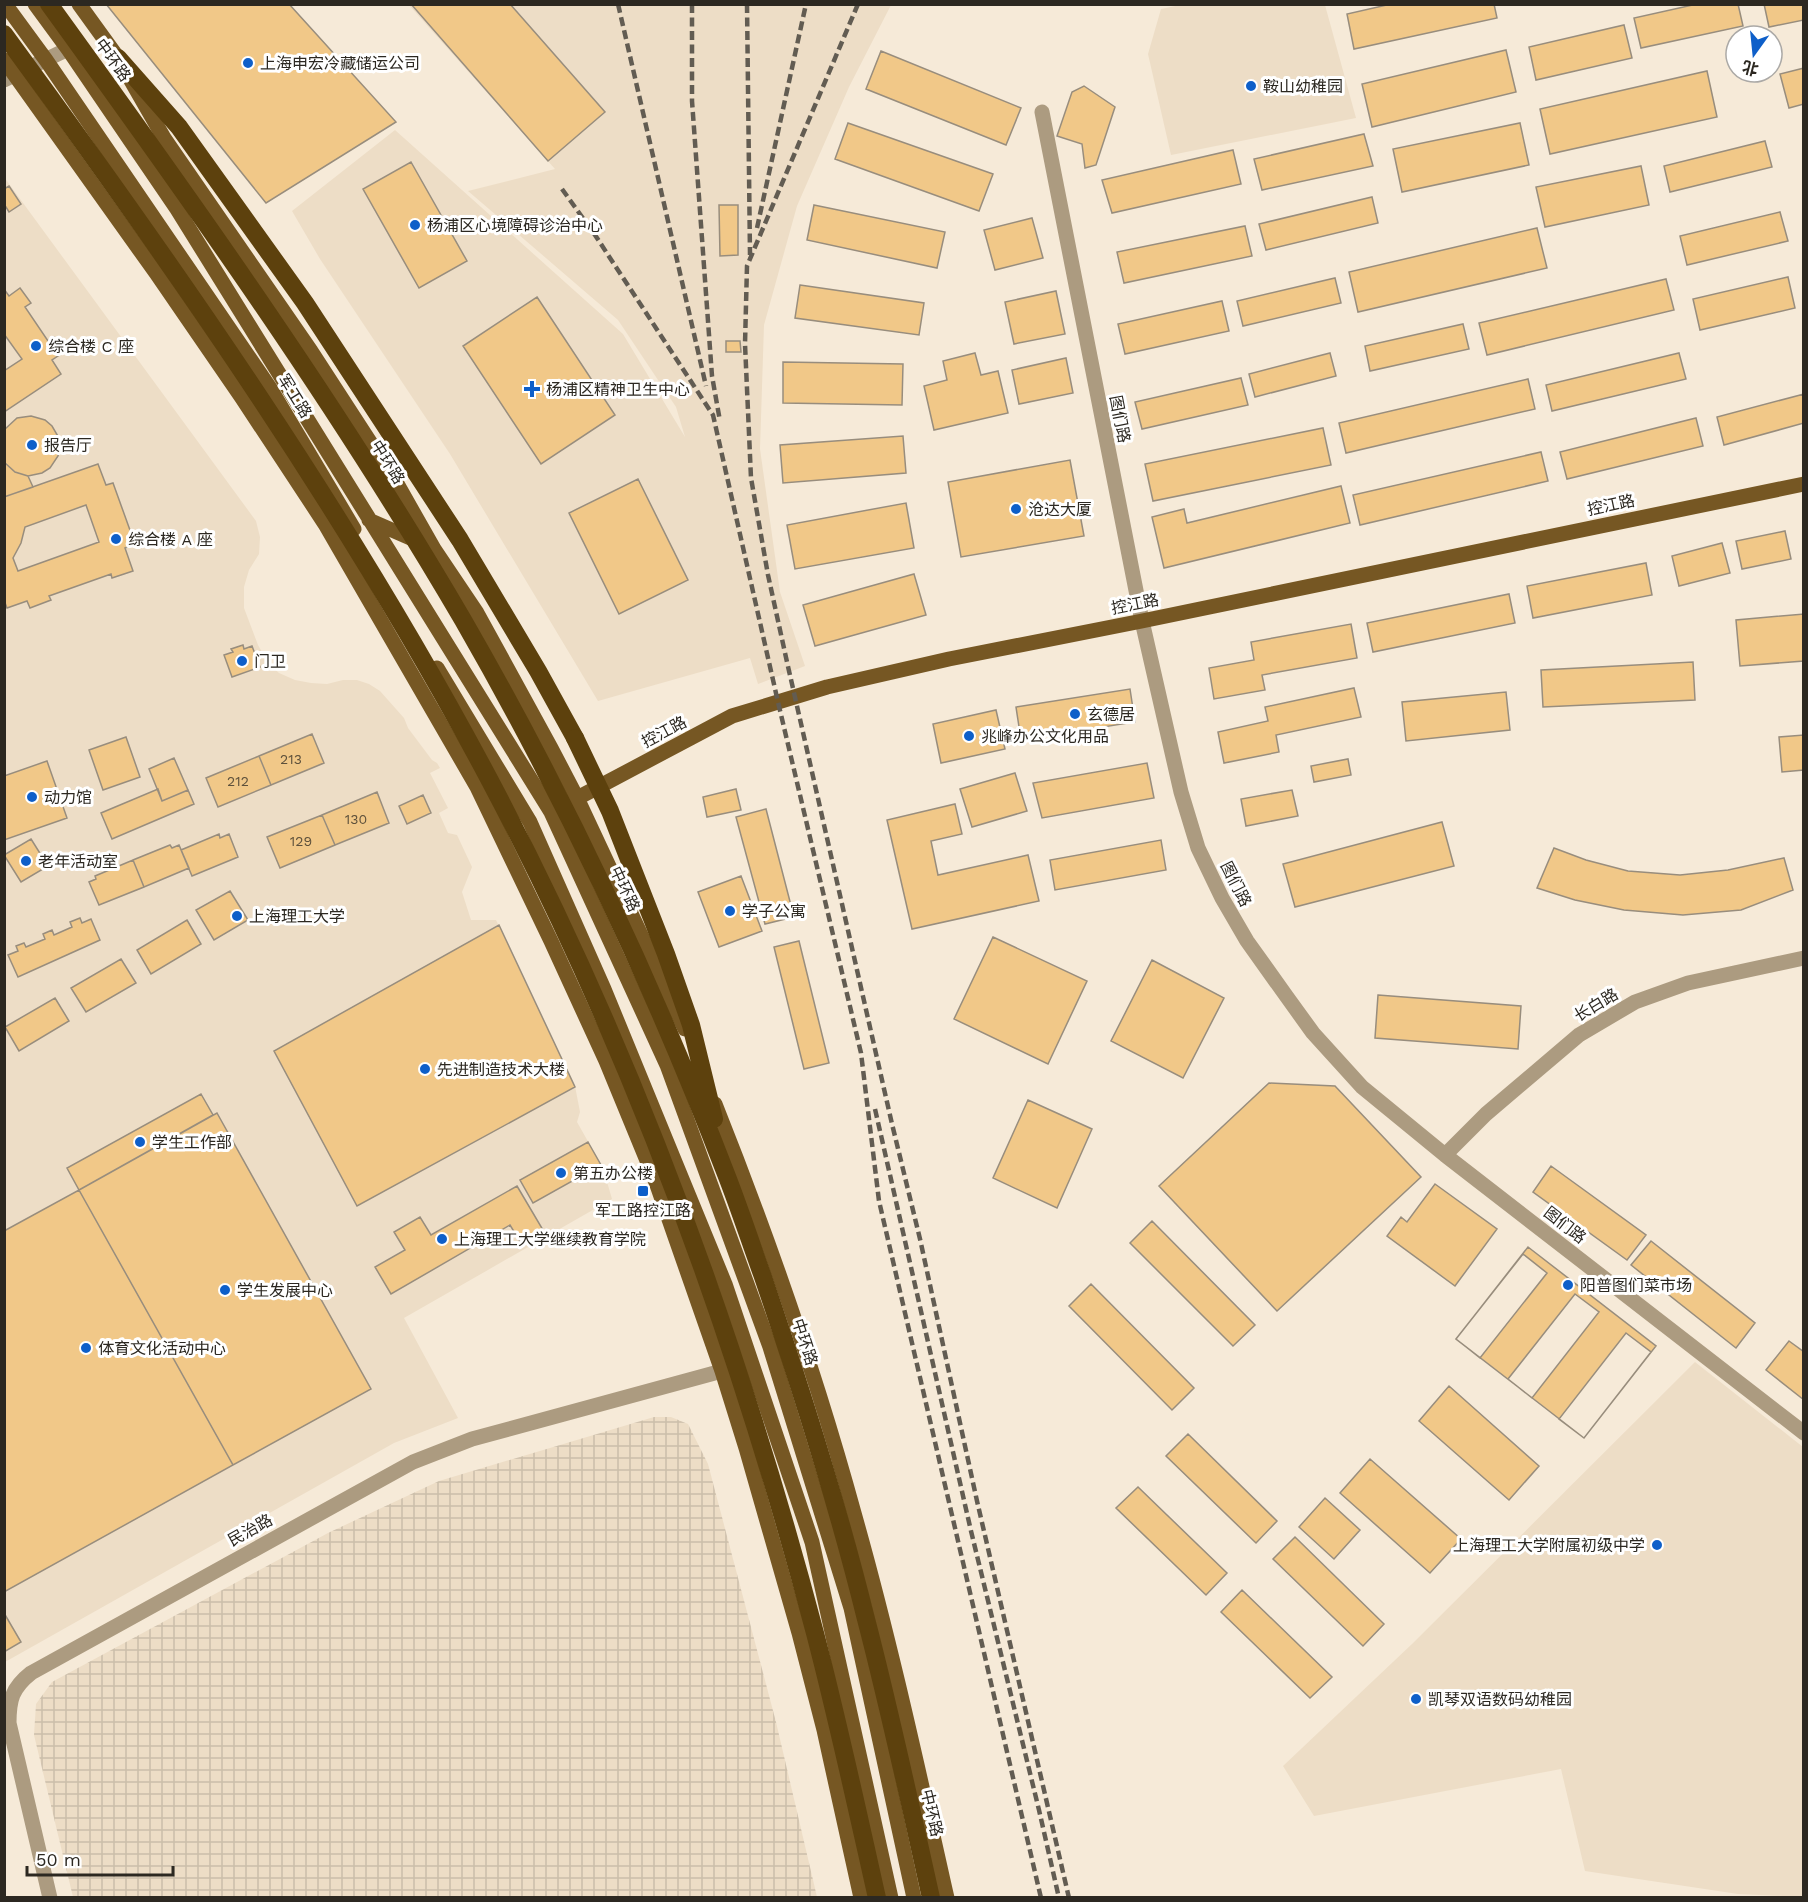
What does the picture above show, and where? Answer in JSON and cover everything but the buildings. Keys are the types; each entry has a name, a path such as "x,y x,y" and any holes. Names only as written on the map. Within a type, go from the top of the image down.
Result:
{"highway":[{"name":"中环路","path":"49,4 299,359 383,489 463,620 537,756 606,894 669,1034 727,1176 778,1321 839,1517 890,1715 931,1898"},
{"path":"4,34 81,138 169,264 256,390 338,516 417,647 484,770 558,917 620,1055 677,1193 727,1339 758,1435 814,1630 839,1727 877,1898"},
{"path":"118,58 179,127 304,303 418,474 499,604 575,738 618,830 666,954 687,1015 727,1176"}],"main road":[{"name":"军工路","path":"5,4 46,60 270,388 530,822 604,989 725,1284 812,1542 891,1898"},
{"path":"35,4 177,209 551,812 668,1065 770,1347 850,1608 914,1898"},
{"path":"79,4 118,58 164,138 311,351 396,482 434,549 477,613 577,798 684,1027 742,1171 793,1317 854,1512 905,1712 947,1898"},
{"path":"4,60 10,78 236,388 313,507 477,787 606,1061 657,1185 722,1371 746,1448 799,1633 824,1731 861,1898"},
{"name":"控江路","path":"501,836 732,717 827,687 949,659 1803,484"},
{"path":"313,507 354,529"},
{"path":"369,520 434,549"},
{"path":"631,1123 638,1072"},
{"path":"822,1516 833,1443"}],"street":[{"path":"10,78 68,49"},
{"name":"图们路","path":"1042,112 1142,621 1181,792 1198,848 1222,898 1247,941 1313,1033 1362,1087 1803,1433"},
{"name":"长白路","path":"1446,1155 1486,1114 1579,1035 1635,1002 1688,983 1803,958"},
{"name":"民治路","path":"50,1898 9,1723 12,1696 19,1683 31,1673 413,1461 471,1439 722,1371"}],"shaded area":[{"name":"鞍山幼稚园","path":"1185,4 1325,5 1356,118 1171,155 1148,54 1161,9"},
{"path":"409,5 891,5 849,87 797,206 764,325 760,449 780,592 805,666 758,684 750,658 598,701 450,454 320,259 292,211 395,130 623,334 685,437 676,407 618,320 468,191 555,169"},
{"name":"上海理工大学","path":"4,177 256,521 260,537 259,554 249,570 244,587 244,608 258,645 268,663 279,673 295,680 327,684 343,680 357,680 369,684 380,691 404,718 408,728 440,768 430,773 448,808 439,813 448,833 457,835 472,867 462,892 471,920 496,920 575,1086 580,1112 577,1122 603,1168 612,1199 404,1318 458,1418 394,1443 5,1662"},
{"name":"上海理工大学附属初级中学","path":"1695,1362 1803,1447 1803,1897 1738,1894 1585,1871 1561,1769 1314,1816 1283,1766 1412,1644"},
{"path":"654,1417 671,1417 688,1424 708,1464 776,1722 817,1897 73,1897 34,1735 36,1704 52,1682 328,1533 439,1481"}],"railway":[{"path":"618,4 706,386"},
{"path":"692,4 692,101 712,376 720,421"},
{"path":"747,4 750,255"},
{"path":"757,228 806,4"},
{"path":"858,4 747,266 745,344 751,478 768,575 787,662 1069,1898"},
{"path":"562,189 595,235 713,415 861,1053 879,1201 1041,1898"},
{"path":"875,1109 971,1531 1059,1898"}],"place":[{"name":"上海申宏冷藏储运公司","path":"248,63"},
{"name":"鞍山幼稚园","path":"1251,86"},
{"name":"杨浦区心境障碍诊治中心","path":"415,225"},
{"name":"综合楼 C 座","path":"36,346"},
{"name":"杨浦区精神卫生中心","path":"532,389"},
{"name":"报告厅","path":"32,445"},
{"name":"沧达大厦","path":"1016,509"},
{"name":"综合楼 A 座","path":"116,539"},
{"name":"门卫","path":"242,661"},
{"name":"玄德居","path":"1075,714"},
{"name":"兆峰办公文化用品","path":"969,736"},
{"name":"动力馆","path":"32,797"},
{"name":"老年活动室","path":"26,861"},
{"name":"学子公寓","path":"730,911"},
{"name":"上海理工大学","path":"237,916"},
{"name":"先进制造技术大楼","path":"425,1069"},
{"name":"学生工作部","path":"140,1142"},
{"name":"第五办公楼","path":"561,1173"},
{"name":"军工路控江路","path":"643,1191"},
{"name":"上海理工大学继续教育学院","path":"442,1239"},
{"name":"阳普图们菜市场","path":"1568,1285"},
{"name":"学生发展中心","path":"225,1290"},
{"name":"体育文化活动中心","path":"86,1348"},
{"name":"上海理工大学附属初级中学","path":"1657,1545"},
{"name":"凯琴双语数码幼稚园","path":"1416,1699"}]}
